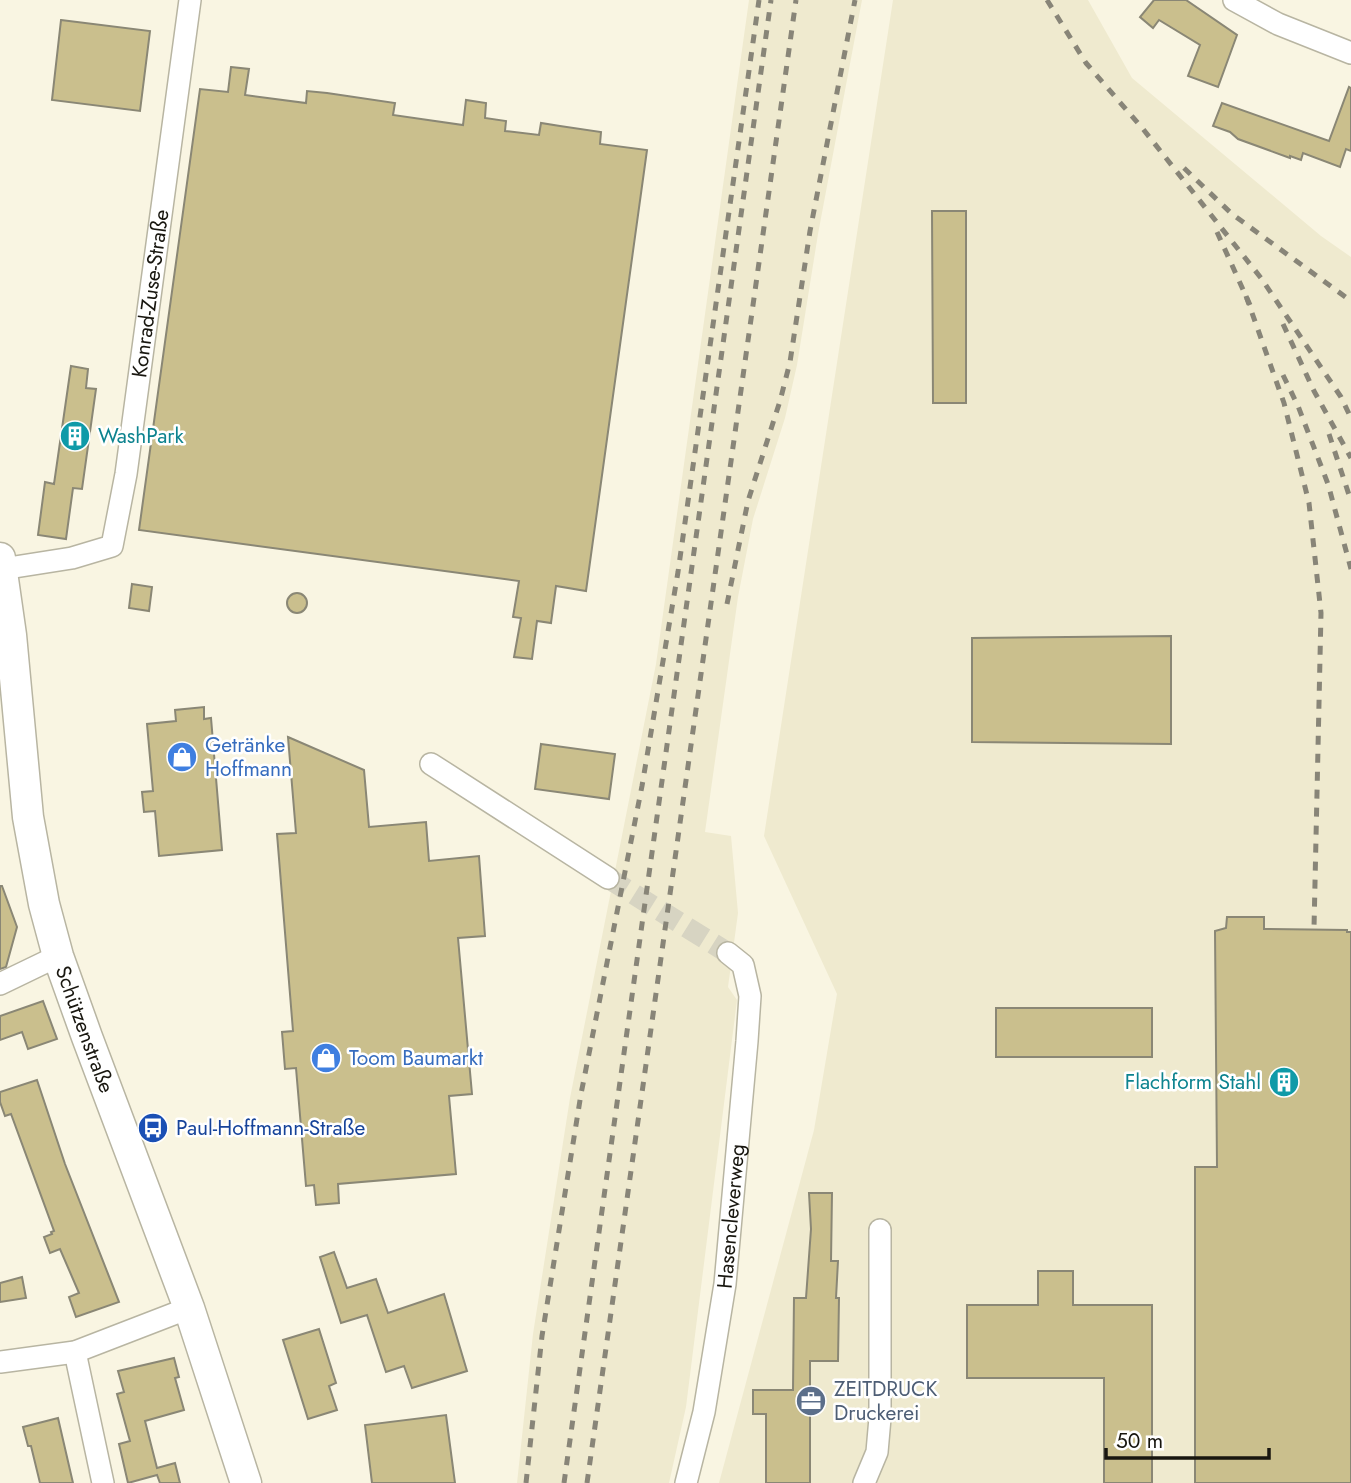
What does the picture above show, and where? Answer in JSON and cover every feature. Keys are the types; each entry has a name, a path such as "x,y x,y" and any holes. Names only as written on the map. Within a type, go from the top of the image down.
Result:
{"main road":[{"name":"Schützenstraße","path":"1,563 28,817 44,904 58,956 116,1118 189,1308 246,1483"}],"street":[{"name":"Konrad-Zuse-Straße","path":"1,563 72,558 112,545 126,474 190,0"},
{"path":"1234,0 1278,24 1349,47"},
{"path":"431,764 608,878"},
{"name":"Hasencleverweg","path":"686,1483 704,1412 724,1284 746,1054 750,996 743,965 728,953"},
{"path":"0,984 58,956"},
{"path":"864,1483 877,1452 880,1418 880,1230"},
{"path":"0,1362 75,1352 189,1308"},
{"path":"75,1352 103,1483"}],"shaded area":[{"path":"749,0 862,0 818,234 797,365 785,418 753,519 738,597 705,832 731,836 738,913 728,987 737,1000 686,1407 669,1483 517,1483 533,1334 570,1098 656,664"},
{"path":"893,0 1088,0 1132,78 1321,236 1351,257 1351,1483 719,1483 814,1130 837,994 764,836"}],"building":[{"path":"1154,0 1186,0 1237,35 1218,87 1188,76 1200,45 1159,20 1153,28 1140,17"},
{"path":"61,20 150,31 140,111 52,100"},
{"path":"231,67 249,69 245,95 306,103 307,91 327,93 395,103 393,115 463,125 466,100 486,103 485,118 506,121 505,131 539,135 541,123 601,132 600,144 647,150 586,591 556,586 551,623 537,621 532,659 514,657 521,618 513,617 519,581 139,530 200,89 228,92"},
{"path":"1349,87 1351,151 1346,149 1340,167 1303,153 1301,160 1290,158 1238,139 1230,132 1213,126 1222,103 1329,141"},
{"path":"932,211 966,211 966,403 933,403"},
{"name":"WashPark","path":"71,366 88,369 86,388 96,389 82,489 73,488 66,539 38,535 45,482 54,484"},
{"path":"132,584 152,587 149,611 129,608"},
{"path":"297,593 304,596 307,603 304,610 297,613 290,610 287,603 290,596"},
{"path":"1171,636 1171,744 972,742 972,638"},
{"name":"Getränke Hoffmann","path":"204,707 204,719 211,718 222,850 159,856 155,811 144,812 142,792 153,791 147,724 176,721 175,710"},
{"path":"288,737 364,770 369,827 426,822 429,861 479,856 485,936 458,938 472,1094 449,1096 456,1174 338,1184 339,1203 316,1205 314,1185 306,1186 296,1068 285,1069 282,1032 293,1031 277,834 296,833"},
{"path":"541,744 615,754 609,799 535,789"},
{"path":"0,886 17,927 6,967 0,969"},
{"name":"Flachform Stahl","path":"1227,917 1264,917 1264,929 1351,932 1351,1483 1195,1483 1195,1167 1217,1167 1215,931 1226,928"},
{"path":"43,1001 57,1039 28,1049 22,1032 0,1040 0,1016"},
{"path":"996,1008 1152,1008 1152,1057 996,1057"},
{"path":"37,1080 65,1164 119,1302 76,1317 69,1297 79,1293 60,1249 50,1253 44,1237 54,1231 11,1114 5,1116 0,1102 0,1092"},
{"path":"809,1193 832,1193 831,1261 838,1261 838,1361 810,1361 810,1483 766,1483 766,1414 753,1414 753,1390 793,1390 794,1298 806,1298 811,1229"},
{"path":"334,1252 347,1288 376,1279 388,1313 444,1294 467,1371 412,1388 404,1366 386,1372 367,1315 341,1323 320,1257"},
{"path":"1038,1271 1073,1271 1073,1305 1152,1305 1152,1483 1104,1483 1104,1378 967,1378 967,1305 1038,1305"},
{"path":"22,1277 26,1298 0,1302 0,1283"},
{"path":"319,1329 336,1383 329,1386 337,1410 308,1419 283,1340"},
{"path":"174,1358 179,1377 175,1378 184,1410 145,1421 157,1468 175,1463 180,1483 160,1483 157,1475 128,1483 119,1444 130,1441 117,1394 124,1392 118,1371"},
{"path":"446,1415 455,1483 372,1483 365,1425"},
{"path":"58,1418 73,1483 40,1483 31,1446 28,1446 23,1427"}],"tunnel":[{"path":"608,878 728,953"}],"railway":[{"path":"526,1483 542,1336 581,1094 642,786 678,572 759,0"},
{"path":"564,1483 771,0"},
{"path":"587,1483 796,0"},
{"path":"727,604 748,501 790,362 810,231 855,0"},
{"path":"1047,0 1086,63 1143,129 1261,278 1341,397 1351,418"},
{"path":"1184,168 1232,214 1351,301"},
{"path":"1217,232 1250,305"},
{"path":"1246,296 1284,403 1309,503 1321,613 1314,928"},
{"path":"1283,324 1314,391 1351,458"},
{"path":"1283,375 1328,484 1351,569"},
{"path":"1329,434 1351,501"}],"place":[{"name":"WashPark","path":"75,436"},
{"name":"Getränke Hoffmann","path":"182,757"},
{"name":"Toom Baumarkt","path":"326,1058"},
{"name":"Flachform Stahl","path":"1284,1082"},
{"name":"Paul-Hoffmann-Straße","path":"153,1128"},
{"name":"ZEITDRUCK Druckerei","path":"811,1401"}]}
